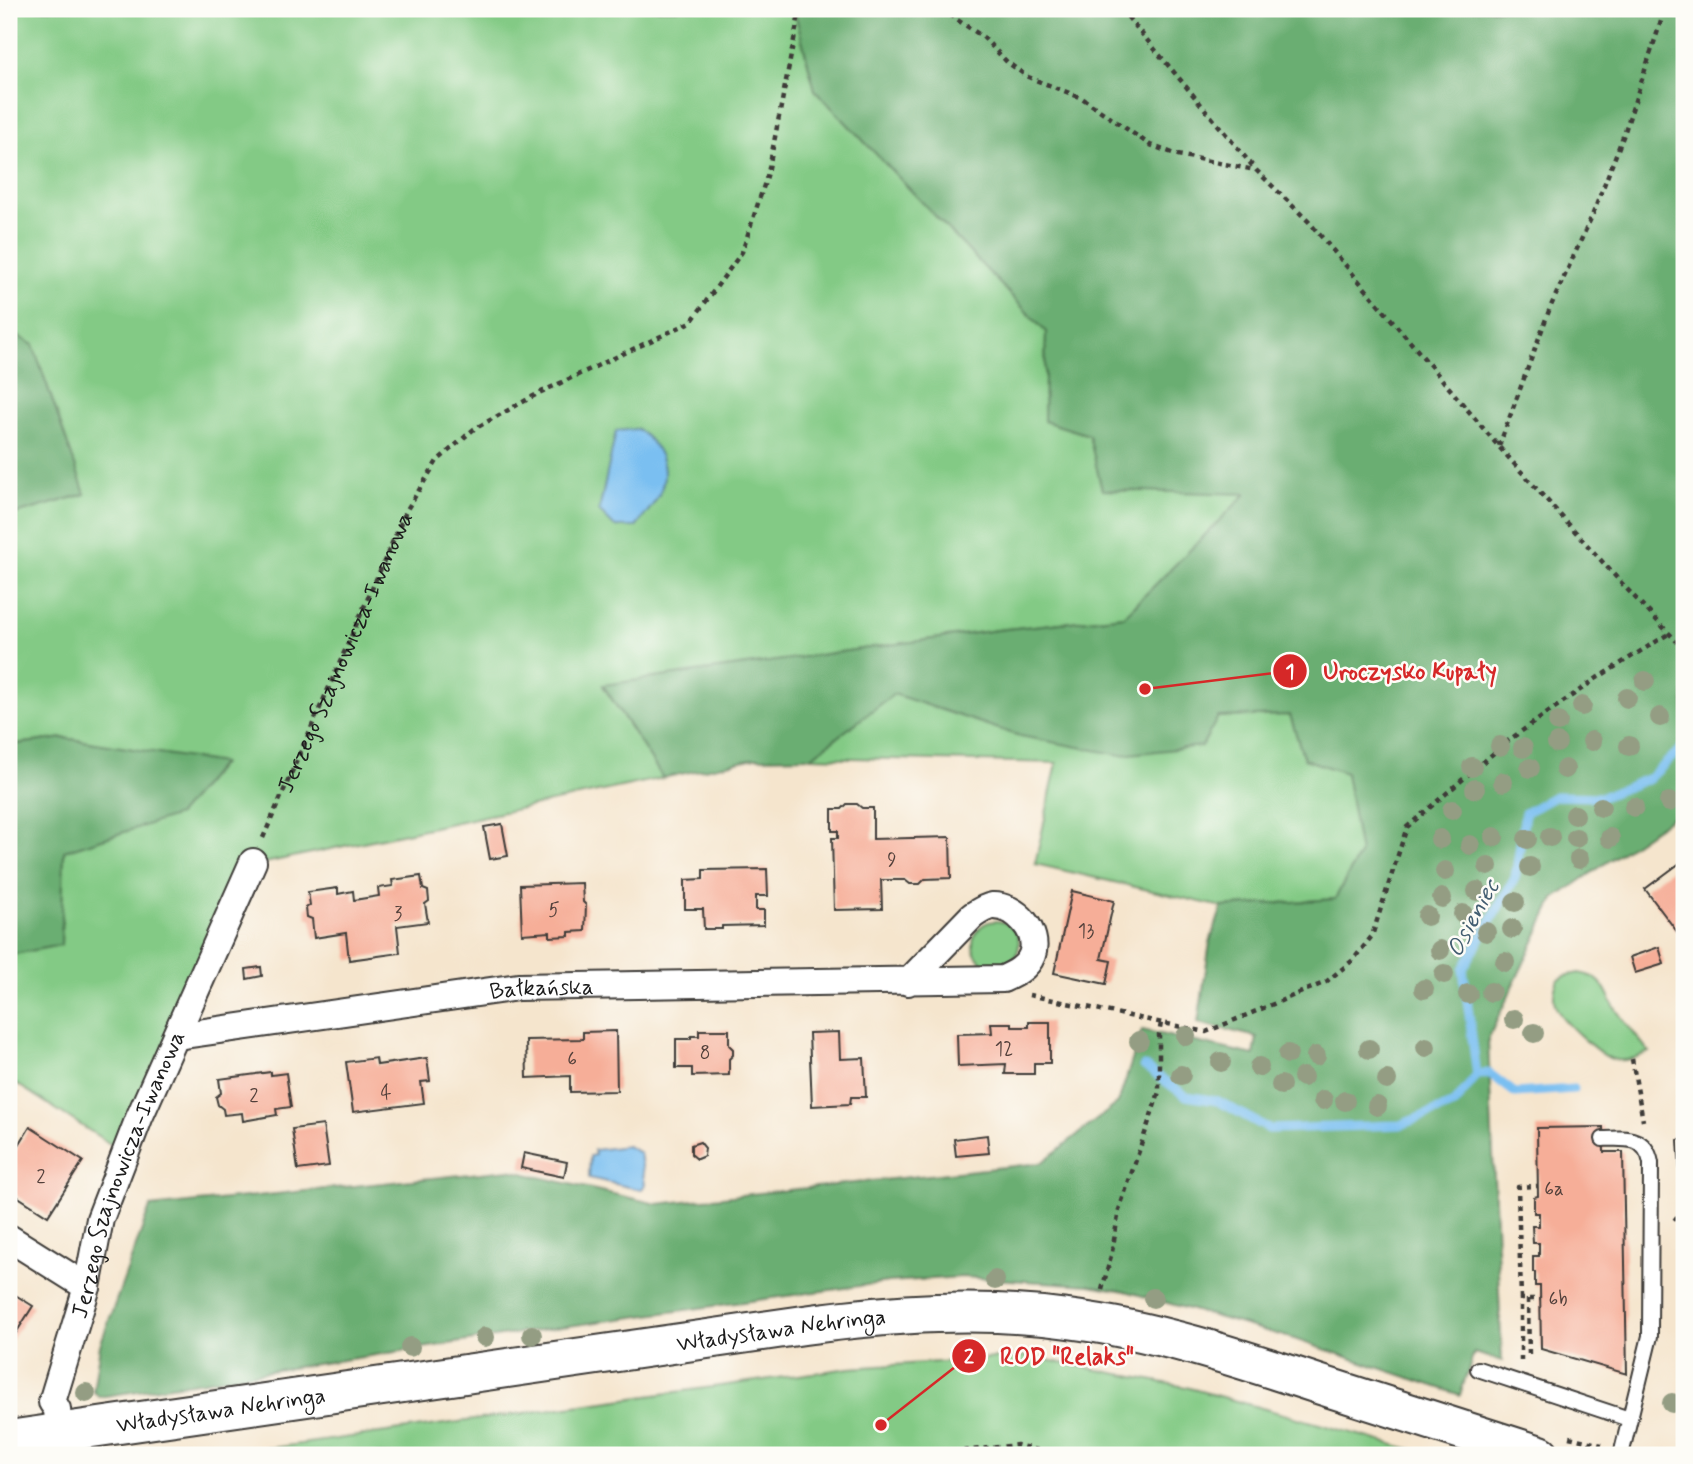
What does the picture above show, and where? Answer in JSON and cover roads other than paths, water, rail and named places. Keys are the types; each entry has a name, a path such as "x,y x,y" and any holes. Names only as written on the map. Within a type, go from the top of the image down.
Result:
{"street":[{"name":"Jerzego Szajnowicza-Iwanowa","path":"59,1433 57,1409 52,1402 87,1287 100,1219 139,1118 253,862"},
{"name":"Bałkańska","path":"177,1036 518,987 908,982 1003,979 1027,964 1034,943 1025,922 1016,914 1005,908 992,906 972,915 908,982"},
{"path":"9,1238 87,1287"},
{"name":"Władysława Nehringa","path":"9,1440 856,1318 936,1313 1002,1313 1095,1323 1199,1346 1475,1440 1540,1455"}],"lane":[{"path":"1603,1139 1631,1138 1644,1146 1650,1154 1651,1163 1650,1336 1621,1455"},
{"path":"1478,1369 1629,1419"}],"water":[{"path":"637,429 651,441 660,455 664,472 661,490 636,527 615,527 599,511 616,431"},
{"path":"627,1146 640,1153 645,1185 641,1190 589,1178 590,1156 595,1155 594,1150"}],"waterway":[{"name":"Osieniec","path":"1574,1089 1515,1093 1489,1073 1477,1075 1463,969 1515,878 1525,813 1555,796 1602,797 1650,778 1684,746"},
{"path":"1144,1066 1186,1096 1218,1101 1269,1129 1400,1125 1454,1104 1477,1075"}],"place":[{"name":"Uroczysko Kupały","path":"1145,689"},
{"name":"ROD \"Relaks\"","path":"881,1425"}]}
